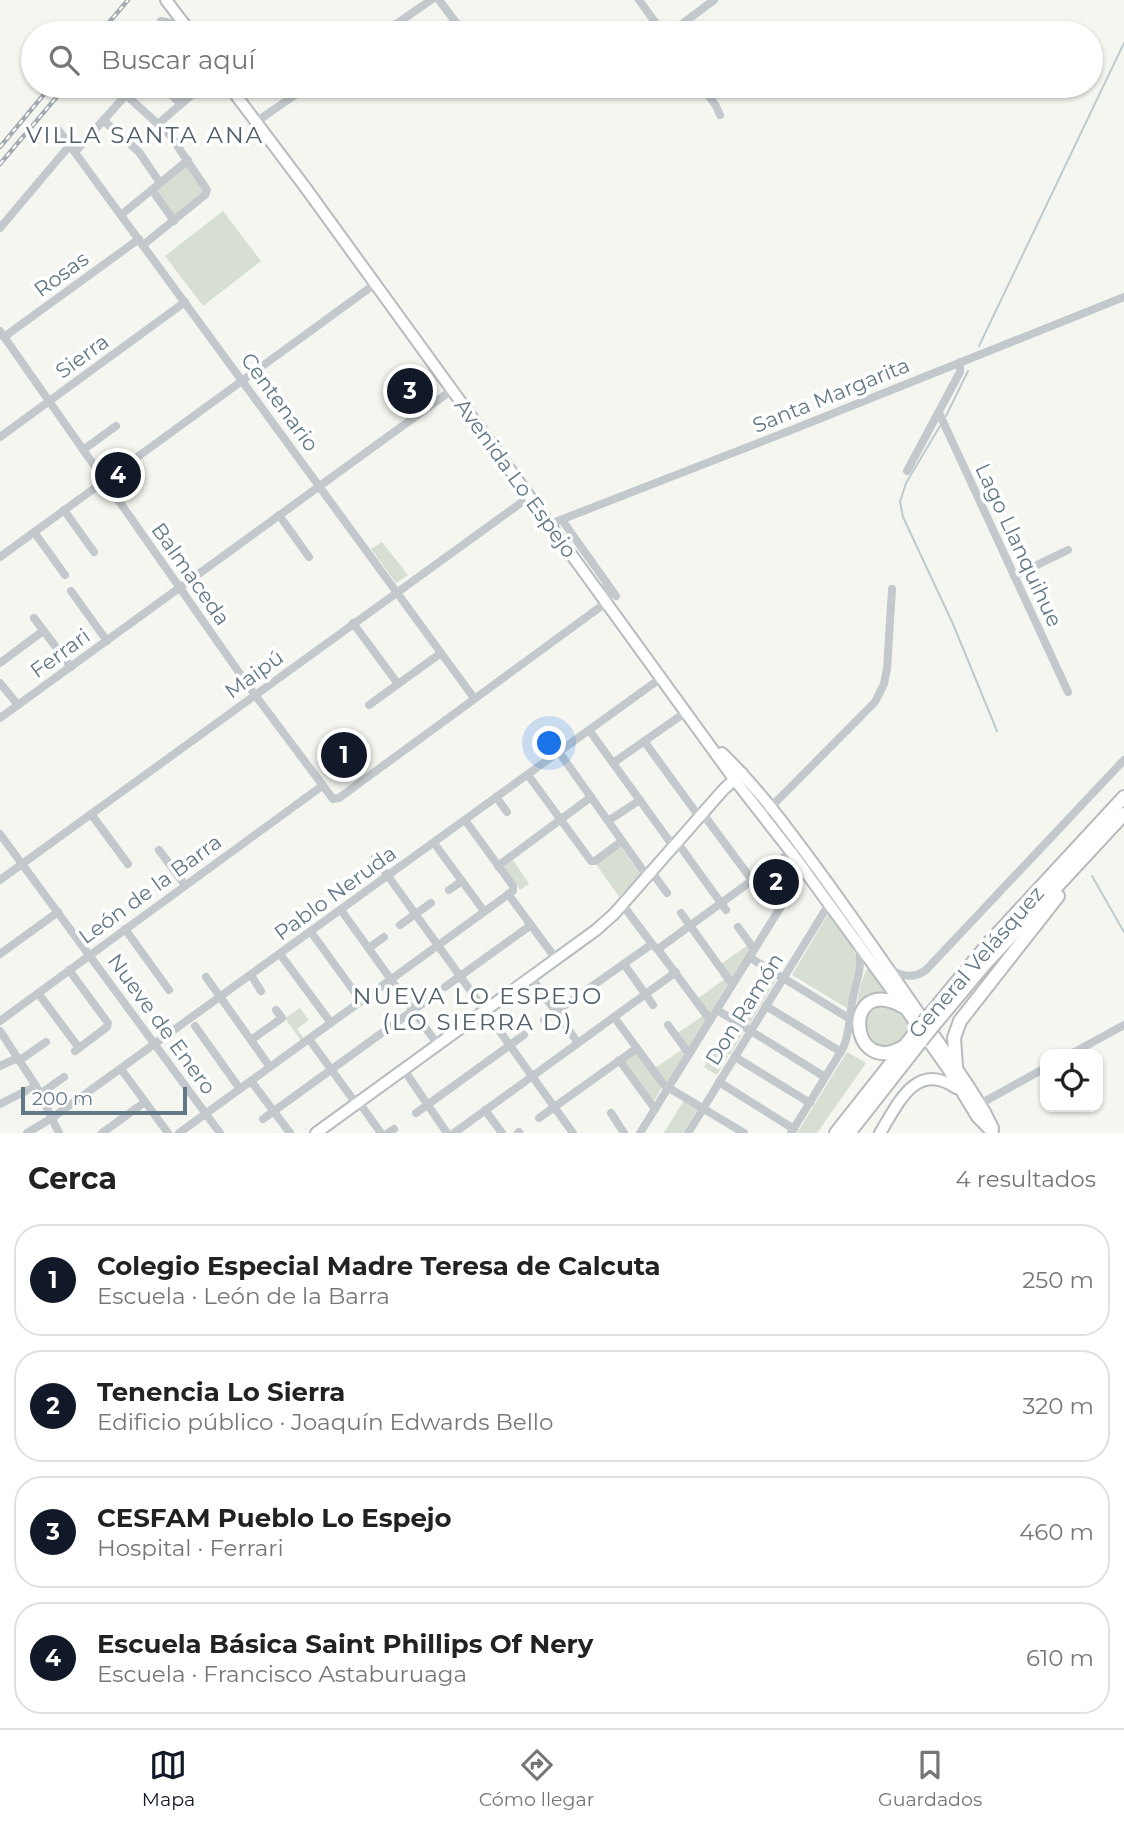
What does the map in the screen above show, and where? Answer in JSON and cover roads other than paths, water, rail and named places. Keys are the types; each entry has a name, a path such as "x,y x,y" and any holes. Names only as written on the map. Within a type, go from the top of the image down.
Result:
{"highway":[{"name":"General Velásquez","path":"849,1133 996,935 1124,797"},
{"name":"General Velásquez","path":"930,1022 1124,814"},
{"path":"956,1067 954,1038 960,1021 1103,836"},
{"path":"904,1007 886,1000 872,1002 861,1012 858,1028 865,1043 876,1051 894,1051 906,1044"},
{"name":"General Velásquez","path":"836,1133 906,1044 918,1037"}],"main road":[{"path":"166,0 182,21"},
{"name":"Avenida Lo Espejo","path":"238,98 376,284 528,497 611,599 661,678 702,734 767,811 854,929 865,962 904,1007 978,1116 994,1133"},
{"path":"316,1133 596,930 738,776"},
{"name":"Avenida Lo Espejo","path":"767,811 791,852 807,865 829,904 887,966 980,1104 994,1133"},
{"path":"865,962 874,959 879,961 897,981"},
{"path":"880,1133 905,1095 919,1082 932,1078 942,1079 961,1091"}],"street":[{"path":"400,21 431,0"},
{"path":"439,0 455,21"},
{"path":"639,0 654,21"},
{"path":"686,21 714,0"},
{"path":"161,21 166,21"},
{"path":"0,228 73,148 104,121 123,98"},
{"path":"121,215 188,160 174,140 129,98"},
{"path":"175,98 181,104"},
{"path":"158,124 188,98"},
{"path":"257,122 291,98"},
{"path":"710,98 720,114"},
{"path":"104,121 139,152 160,183"},
{"name":"Centenario","path":"57,128 474,698"},
{"name":"Rosas","path":"2,334 174,221 206,194 188,160"},
{"path":"152,190 174,221"},
{"path":"0,557 376,284"},
{"name":"Santa Margarita","path":"550,524 1124,297"},
{"name":"Sierra","path":"0,437 185,302"},
{"name":"Balmaceda","path":"2,334 255,695 333,799 339,798 474,698"},
{"path":"907,471 960,372 960,362"},
{"name":"Ferrari","path":"0,718 452,390"},
{"name":"Lago Llanquihue","path":"939,413 1068,692"},
{"path":"83,450 116,426"},
{"name":"Maipú","path":"0,880 528,497"},
{"path":"64,510 94,552"},
{"path":"279,515 309,557"},
{"name":"Avenida Lo Espejo","path":"562,520 606,582 611,599"},
{"path":"34,532 65,575"},
{"path":"1014,576 1068,550"},
{"path":"767,811 875,702 884,684 887,668 892,589"},
{"name":"Ferrari","path":"71,592 107,641"},
{"path":"474,698 611,599"},
{"path":"34,618 71,667"},
{"path":"353,623 398,684"},
{"path":"0,663 43,631"},
{"path":"369,705 441,653"},
{"name":"Pablo Neruda","path":"27,1133 121,1069 661,678"},
{"path":"0,683 18,705"},
{"path":"613,763 686,712"},
{"path":"589,730 726,910"},
{"path":"645,741 695,811 706,818 752,880"},
{"path":"559,752 622,841 667,893"},
{"path":"887,966 908,976 918,975 926,970 1124,760"},
{"path":"528,775 591,861 622,841"},
{"name":"León de la Barra","path":"0,1021 322,786"},
{"path":"496,797 507,812"},
{"path":"498,866 591,797"},
{"path":"608,821 640,800"},
{"path":"91,814 128,864"},
{"path":"465,820 498,866 531,925 556,960"},
{"name":"Nueve de Enero","path":"0,834 220,1133"},
{"path":"434,843 484,912"},
{"path":"159,850 185,885"},
{"path":"544,1020 624,964 690,925 791,852"},
{"path":"375,858 572,1133"},
{"path":"640,1133 807,865"},
{"path":"449,890 462,881"},
{"path":"179,1133 511,891"},
{"path":"400,925 431,903"},
{"path":"622,904 710,1020"},
{"name":"Don Ramón","path":"688,1133 829,904"},
{"path":"341,910 438,1045"},
{"path":"0,954 58,912"},
{"path":"681,913 732,984"},
{"path":"445,987 531,925"},
{"path":"738,927 751,953 783,978 850,1019"},
{"path":"124,929 169,990"},
{"path":"311,932 361,1001"},
{"path":"369,948 384,937"},
{"path":"280,954 331,1023"},
{"path":"719,1082 792,1131 847,1039 853,997 865,962"},
{"path":"624,964 653,1005"},
{"path":"38,993 77,1049 107,1027 108,1023 69,970"},
{"path":"454,1133 676,972"},
{"path":"251,975 261,991"},
{"path":"206,977 270,1067"},
{"path":"531,977 578,1043"},
{"path":"263,1119 426,1002"},
{"path":"766,1006 841,1052"},
{"path":"251,1040 282,1018 276,1010"},
{"path":"717,1010 825,1077"},
{"path":"614,1017 664,1084 744,1133"},
{"path":"195,1026 240,1089"},
{"path":"668,1026 689,1054"},
{"path":"1080,1049 1124,1026"},
{"path":"0,1031 38,1090 59,1133"},
{"path":"416,1113 524,1035"},
{"path":"309,1039 381,1133"},
{"path":"0,1066 28,1056 46,1042"},
{"path":"539,1118 637,1048"},
{"path":"735,1057 810,1103"},
{"path":"619,1060 655,1109"},
{"path":"121,1069 168,1133"},
{"path":"404,1070 447,1133"},
{"path":"980,1104 1040,1071"},
{"path":"0,1104 64,1077"},
{"path":"251,1081 290,1133"},
{"path":"102,1133 145,1102"},
{"path":"485,1110 502,1133"},
{"path":"611,1113 624,1133"}],"waterway":[{"path":"1103,87 1124,43"},
{"path":"979,346 1098,98"},
{"path":"946,416 968,371"},
{"path":"940,426 906,483 900,502 903,517 953,624 997,731"},
{"path":"1092,876 1124,932"}],"railway":[{"path":"110,21 128,0"},
{"path":"0,147 41,98"},
{"path":"0,164 56,98"}],"place":[{"name":"CESFAM Pueblo Lo Espejo","path":"410,391"},
{"name":"Escuela Básica Saint Phillips Of Nery","path":"118,475"},
{"name":"Colegio Especial Madre Teresa de Calcuta","path":"344,755"},
{"name":"Tenencia Lo Sierra","path":"776,882"}],"district":[{"name":"VILLA SANTA ANA","path":"145,135"},
{"name":"NUEVA LO ESPEJO (LO SIERRA D)","path":"478,1009"}]}
